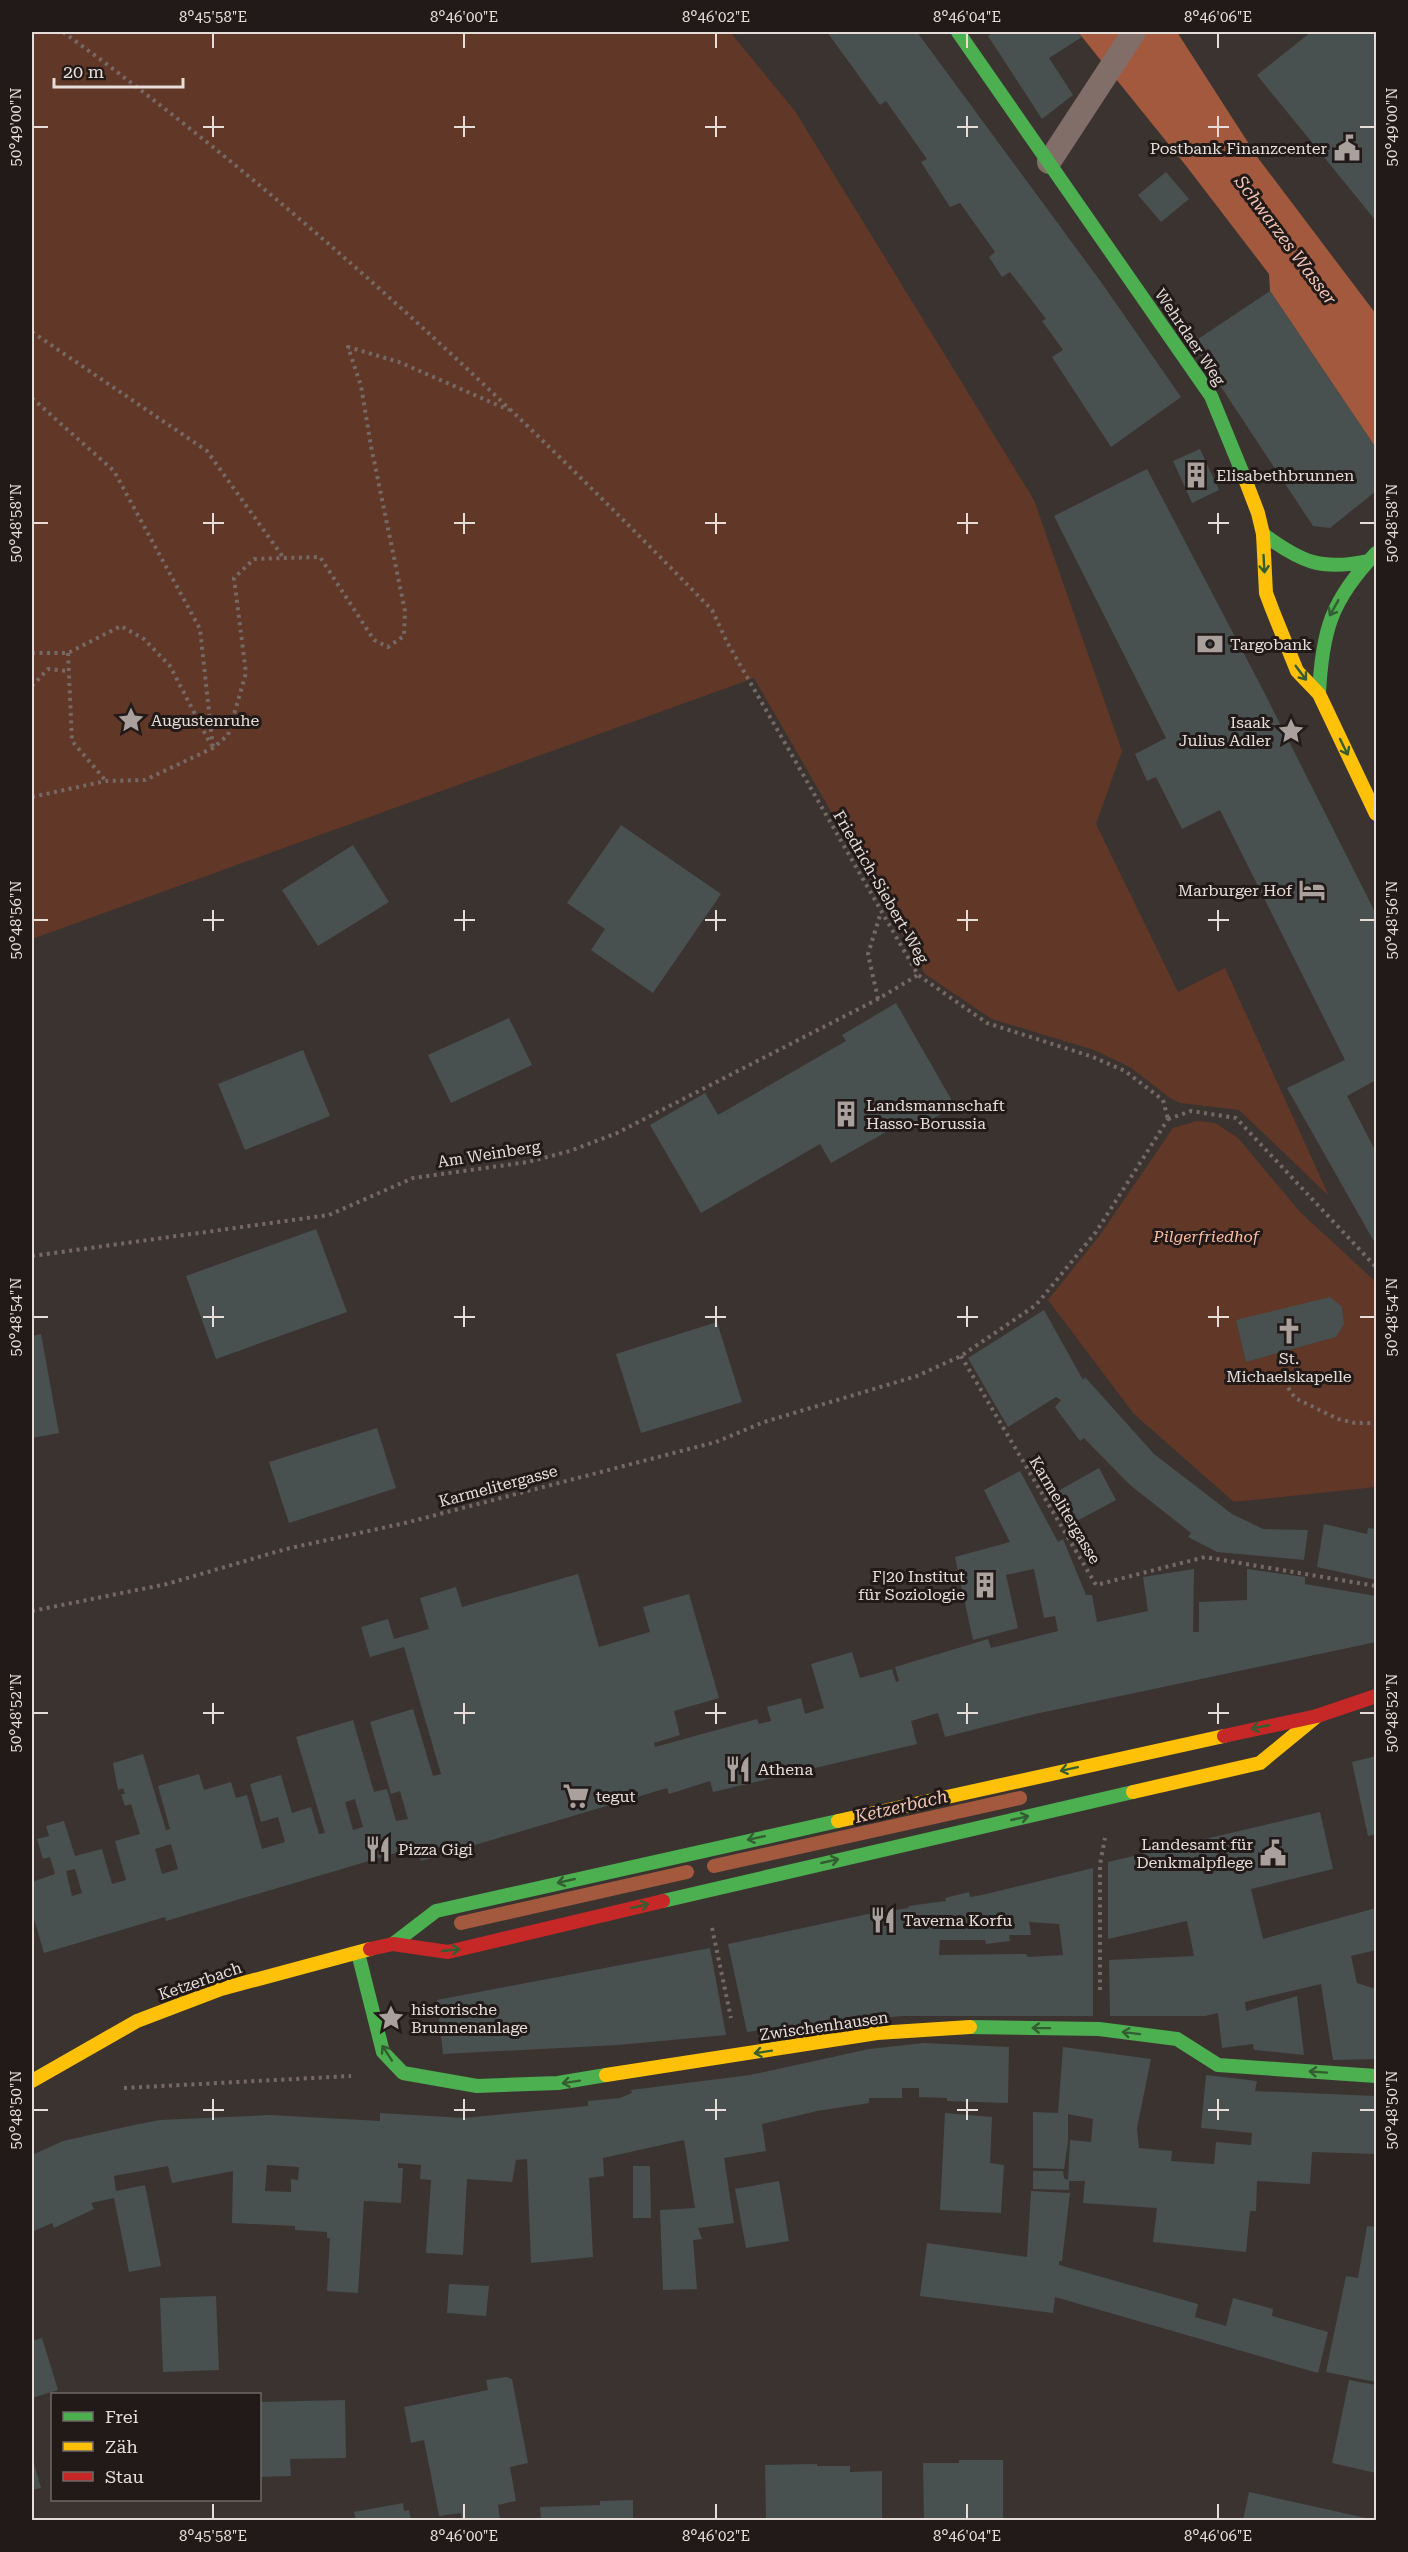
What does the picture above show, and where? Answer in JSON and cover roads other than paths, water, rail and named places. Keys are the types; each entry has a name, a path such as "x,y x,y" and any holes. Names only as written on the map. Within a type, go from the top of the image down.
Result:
{"main road":[{"name":"Wehrdaer Weg","path":"958,32 1211,396 1248,485 1263,534 1266,593 1297,671 1319,694"},
{"path":"1263,534 1295,559 1311,564 1345,566 1372,557"},
{"path":"1372,557 1334,606 1324,628 1320,651 1319,694 1377,814"},
{"name":"Ketzerbach","path":"393,1944 436,1911 1227,1734 1317,1716 1377,1696"},
{"name":"Ketzerbach","path":"32,2081 99,2041 147,2017 221,1989 393,1944 448,1952 1260,1763 1317,1716"},
{"name":"Zwischenhausen","path":"358,1953 383,2052 403,2073 477,2086 558,2084 877,2033 978,2027 1099,2029 1177,2039 1218,2065 1377,2076"}],"lane":[{"path":"1048,162 1134,32"}],"water":[{"name":"Schwarzes Wasser","path":"1078,32 1177,32 1258,158 1376,314 1376,448 1270,291 1269,274 1187,167"}],"waterway":[{"name":"Ketzerbach","path":"714,1866 1020,1798"},
{"name":"Ketzerbach","path":"461,1923 687,1872"}],"place":[{"name":"Postbank Finanzcenter","path":"1347,148"},
{"name":"Elisabethbrunnen","path":"1196,475"},
{"name":"Targobank","path":"1210,644"},
{"name":"Augustenruhe","path":"131,720"},
{"name":"Isaak Julius Adler","path":"1291,731"},
{"name":"Marburger Hof","path":"1312,890"},
{"name":"Landsmannschaft Hasso-Borussia","path":"846,1114"},
{"name":"St. Michaelskapelle","path":"1289,1331"},
{"name":"F|20 Institut für Soziologie","path":"985,1585"},
{"name":"Athena","path":"738,1769"},
{"name":"tegut","path":"576,1796"},
{"name":"Pizza Gigi","path":"378,1849"},
{"name":"Landesamt für Denkmalpflege","path":"1273,1853"},
{"name":"Taverna Korfu","path":"883,1920"},
{"name":"historische Brunnenanlage","path":"391,2018"}],"park label":[{"name":"Pilgerfriedhof","path":"1206,1236"}]}
